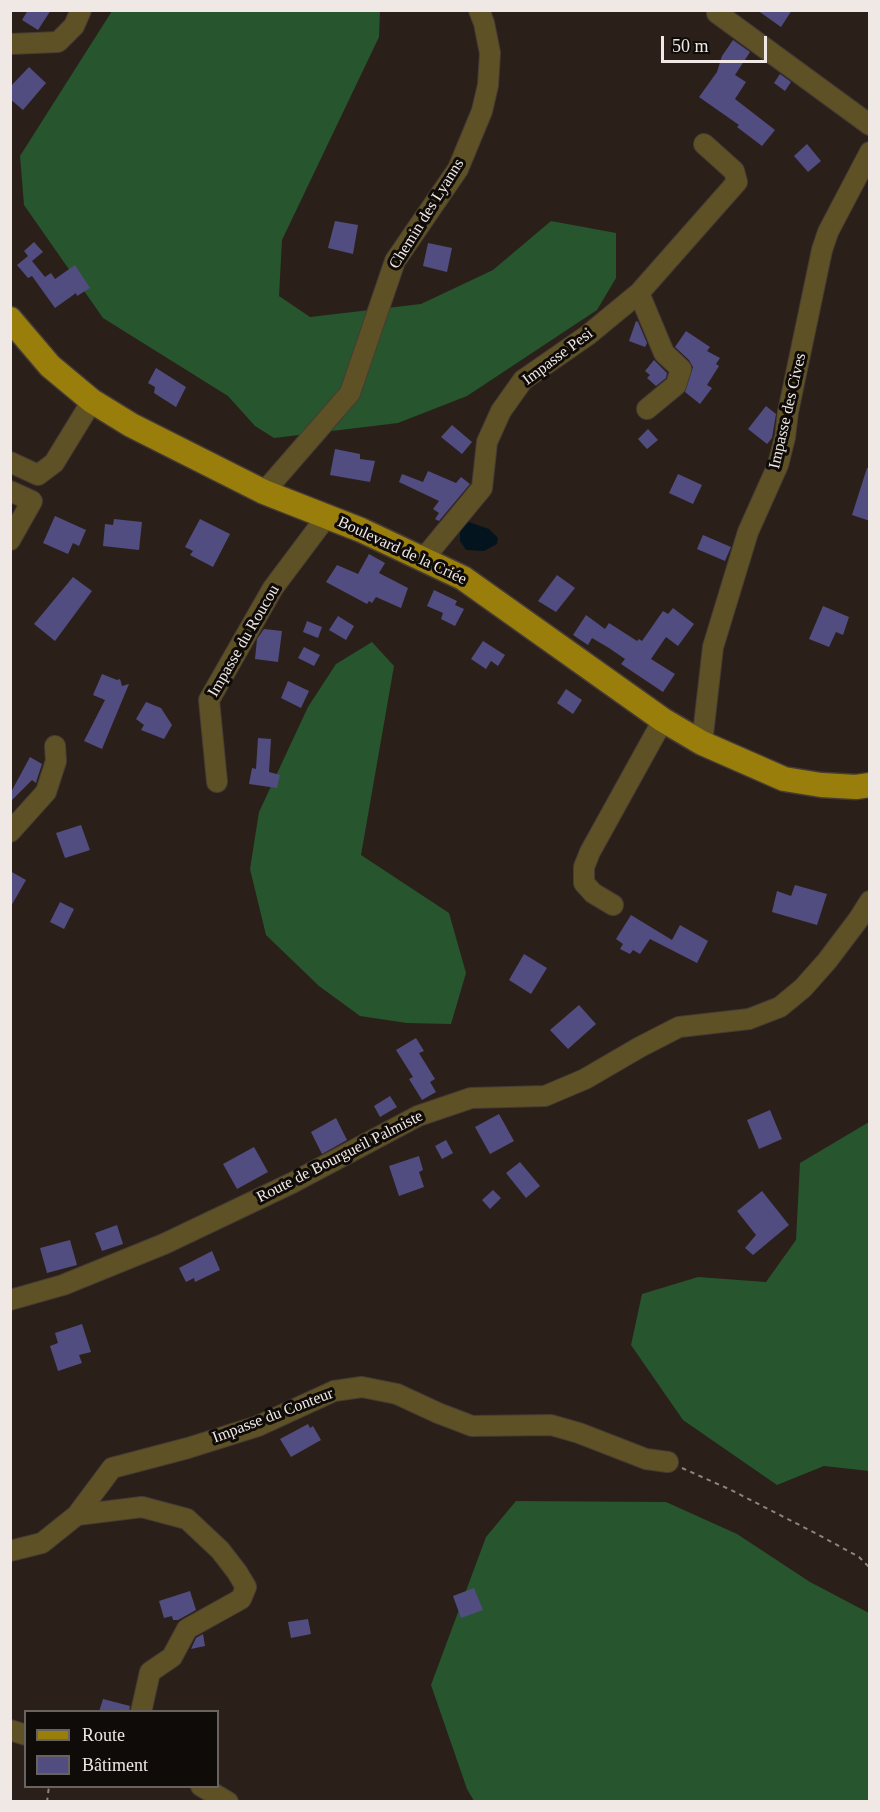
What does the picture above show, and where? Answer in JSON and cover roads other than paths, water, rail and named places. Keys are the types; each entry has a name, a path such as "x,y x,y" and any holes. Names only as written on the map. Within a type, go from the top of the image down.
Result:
{"main road":[{"name":"Boulevard de la Criée","path":"10,320 50,366 92,401 131,425 264,492 327,516 464,578 663,720 702,743 784,779 821,785 856,787 870,785"}],"street":[{"path":"10,44 58,42 74,26 81,10"},
{"name":"Chemin des Lyanns","path":"264,492 350,393 394,261 458,169 482,111 488,85 490,53 479,10"},
{"path":"717,13 870,125"},
{"name":"Impasse Pesi","path":"424,558 482,488 487,442 501,411 524,380 588,335 639,293 737,182 734,171 704,144"},
{"name":"Impasse des Cives","path":"702,743 713,647 744,543 778,465 822,250 828,232 870,152"},
{"path":"639,293 664,353 681,369 676,385 646,409"},
{"path":"10,462 38,475 54,463 92,401"},
{"path":"10,491 32,501 10,540"},
{"name":"Impasse du Roucou","path":"217,782 209,700 273,588 327,516"},
{"path":"613,905 593,893 584,883 584,867 590,852 663,720"},
{"path":"10,832 46,792 56,761 54,746"},
{"name":"Route de Bourgueil Palmiste","path":"10,1300 63,1285 164,1244 292,1183 418,1116 471,1098 545,1096 585,1079 679,1027 749,1018 780,1007 803,988 827,961 870,901"},
{"name":"Impasse du Conteur","path":"10,1551 42,1543 77,1515 112,1468 258,1426 334,1391 362,1388 397,1394 472,1426 551,1425 579,1433 646,1459 668,1462"},
{"path":"77,1515 142,1507 187,1519 220,1550 246,1587 241,1599 187,1629 172,1657 150,1672 141,1710"},
{"path":"204,1788 228,1802"}],"water":[{"path":"469,522 489,529 498,538 497,544 484,551 466,550 460,541 460,533 463,525"}]}
